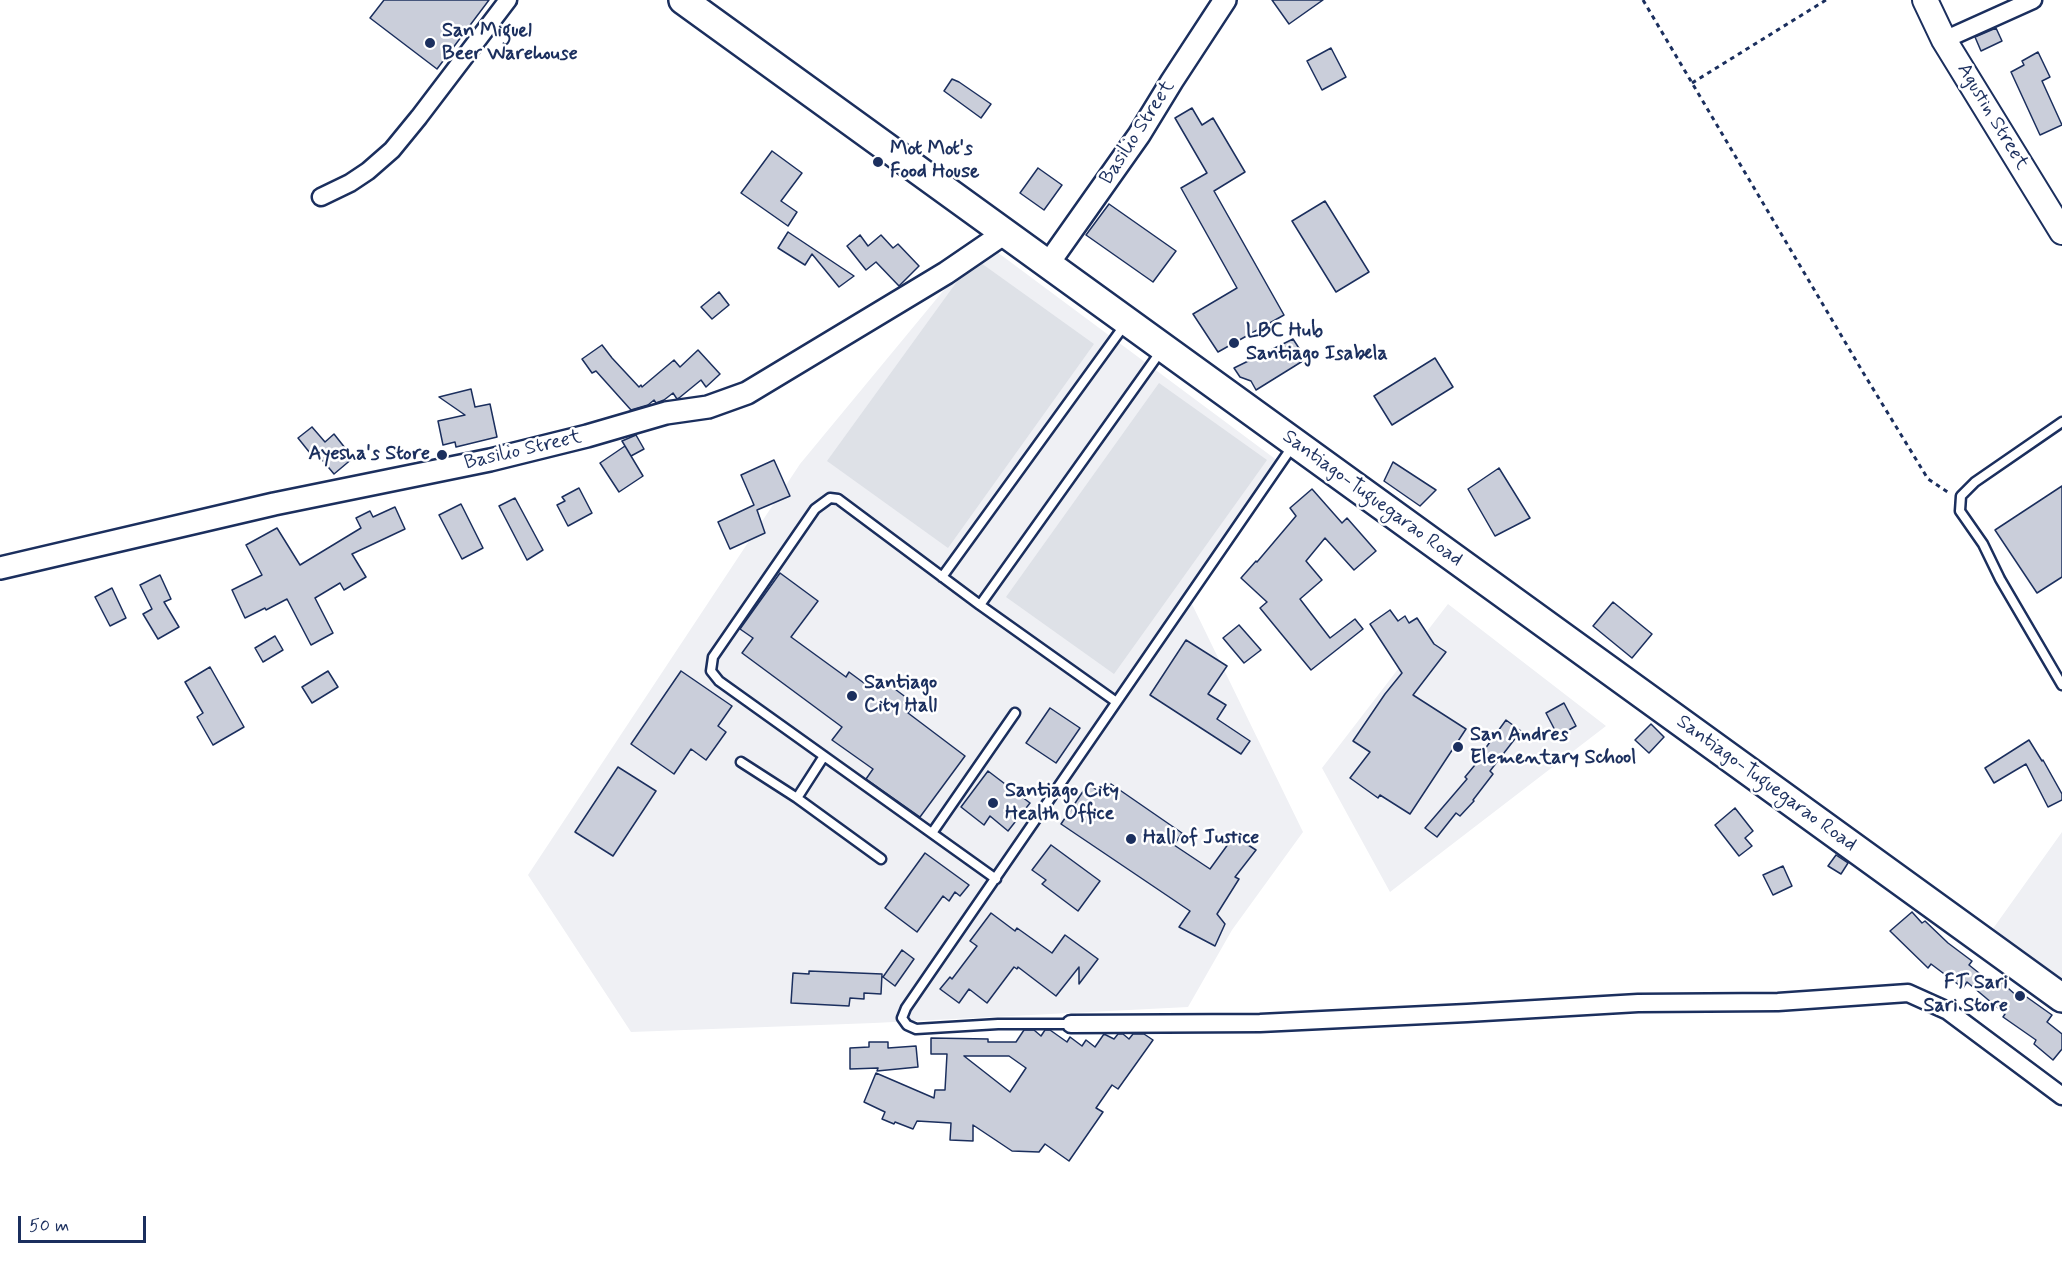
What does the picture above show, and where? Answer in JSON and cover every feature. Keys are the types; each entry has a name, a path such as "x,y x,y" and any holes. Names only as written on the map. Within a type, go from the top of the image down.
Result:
{"main road":[{"name":"Santiago-Tuguegarao Road","path":"683,0 2062,998"},
{"name":"Agustin Street","path":"1924,0 1944,40 2062,232"}],"street":[{"path":"321,197 350,183 392,150 420,117 508,0"},
{"name":"Basilio Street","path":"1048,264 1139,135 1225,0"},
{"path":"1944,40 2033,0"},
{"name":"Basilio Street","path":"0,568 274,504 490,460 587,436 666,413 708,407 747,393 946,273 1006,232"},
{"path":"1071,1024 1260,1023 1638,1003 1778,1002 1908,993 1948,1011 2062,1096"}],"lane":[{"path":"942,577 1128,320"},
{"path":"980,605 1164,347"},
{"path":"2062,422 1975,482 1961,496 1960,511 1983,544 2000,579 2062,685"},
{"path":"1071,1024 998,1024 916,1029 904,1022 903,1014 1115,701 1294,443"},
{"path":"996,879 719,681 711,670 713,657 815,509 830,498 838,500 1115,701"},
{"path":"932,833 1016,713"},
{"path":"797,798 824,756"},
{"path":"741,762 797,798 880,859"}],"path":[{"path":"1643,0 1863,374 1928,479 1946,492 1961,496"},
{"path":"1692,83 1826,0"}],"shaded area":[{"path":"997,252 1282,464 1189,598 1303,832 1232,930 1188,1007 874,1023 631,1032 528,875 800,464 972,256"},
{"path":"974,258 1094,344 948,548 827,461"},
{"path":"1159,383 1267,460 1114,674 1006,597"},
{"name":"San Andres Elementary School","path":"1448,604 1606,726 1390,892 1322,768"},
{"path":"2062,832 2062,981 1992,930"}],"building":[{"name":"San Miguel Beer Warehouse","path":"384,0 489,0 437,69 370,18"},
{"path":"1272,0 1323,0 1289,24"},
{"path":"1996,28 2002,41 1981,51 1975,37"},
{"path":"1331,48 1346,77 1322,90 1307,61"},
{"path":"2038,52 2050,77 2042,81 2062,125 2040,135 2011,72 2024,65 2022,61"},
{"path":"952,79 991,104 981,118 944,91"},
{"path":"1192,108 1202,125 1213,118 1245,172 1214,191 1284,315 1218,352 1193,314 1237,288 1181,188 1207,173 1175,118"},
{"path":"772,151 802,173 781,201 797,212 788,226 741,193"},
{"path":"1038,168 1062,185 1044,210 1020,193"},
{"path":"1325,201 1369,272 1336,292 1292,221"},
{"path":"1109,204 1176,251 1153,282 1086,235"},
{"path":"788,232 854,276 839,287 812,254 805,265 778,248"},
{"path":"860,235 868,246 881,235 893,248 898,244 919,266 899,286 876,262 866,270 847,246"},
{"path":"719,292 729,305 712,319 701,307"},
{"path":"1293,339 1306,359 1256,390 1251,381 1240,377 1234,368"},
{"path":"602,345 639,387 641,385 642,387 674,360 680,367 698,350 720,374 706,387 701,380 677,399 673,393 664,400 656,403 654,400 648,405 631,410 596,371 592,373 582,359"},
{"path":"1435,358 1453,387 1392,425 1374,396"},
{"path":"471,389 475,407 490,404 497,437 456,447 455,442 443,445 438,421 465,415 439,397"},
{"path":"312,427 325,442 334,434 353,458 334,474 314,450 310,453 298,438"},
{"path":"636,435 644,449 631,456 622,441"},
{"path":"625,446 643,476 619,492 600,463"},
{"path":"774,460 790,496 757,510 765,533 730,549 718,522 754,505 741,475"},
{"path":"1393,462 1436,490 1420,506 1384,481"},
{"path":"1499,468 1530,518 1495,536 1468,489"},
{"path":"2062,486 2062,577 2037,593 1995,530"},
{"path":"579,488 592,513 568,526 557,505 565,501 562,497"},
{"path":"1312,489 1342,523 1347,518 1376,551 1354,570 1325,538 1306,561 1322,580 1300,599 1330,638 1355,619 1363,629 1311,670 1260,608 1267,602 1241,578 1296,516 1290,508"},
{"path":"515,498 543,550 527,560 499,506"},
{"path":"461,504 483,548 462,559 439,515"},
{"path":"395,507 405,529 352,554 366,577 344,590 340,583 315,598 333,633 311,645 287,599 245,618 232,590 262,575 246,545 277,528 300,565 361,528 356,518 370,511 373,517"},
{"name":"Santiago City Hall","path":"780,573 818,601 791,637 846,677 849,672 872,689 880,678 915,704 908,713 965,756 920,817 866,779 873,769 832,740 842,727 742,653 753,638 740,629"},
{"path":"160,575 171,599 164,602 179,627 158,639 143,614 152,609 140,585"},
{"path":"112,588 126,618 110,626 95,597"},
{"path":"1613,602 1652,634 1632,658 1593,626"},
{"path":"1390,610 1398,621 1405,616 1409,623 1417,618 1434,644 1446,652 1413,695 1466,729 1410,814 1380,795 1378,798 1350,778 1370,752 1353,741 1402,673 1370,624"},
{"path":"1239,625 1261,650 1244,663 1223,638"},
{"path":"275,636 283,650 263,662 255,648"},
{"path":"1186,640 1227,666 1208,694 1226,705 1217,719 1250,741 1241,754 1150,695"},
{"path":"210,667 244,727 213,745 197,717 203,713 185,682"},
{"path":"328,671 338,687 312,703 302,687"},
{"path":"681,671 732,706 718,726 726,732 706,760 691,749 674,774 631,744"},
{"path":"1564,703 1576,726 1558,736 1546,713"},
{"path":"1050,708 1080,728 1056,763 1026,743"},
{"path":"1506,720 1521,731 1490,771 1493,774 1474,801 1460,816 1456,813 1437,837 1425,828 1467,779 1465,777 1484,754 1482,753"},
{"path":"1651,724 1664,737 1649,753 1635,740"},
{"path":"2029,740 2062,794 2062,800 2048,807 2026,764 1994,783 1985,768"},
{"path":"618,767 656,791 613,856 575,832"},
{"path":"988,771 1030,803 1008,831 990,816 984,825 961,807"},
{"name":"Hall of Justice","path":"1088,784 1104,795 1111,784 1182,833 1174,845 1210,869 1234,836 1256,850 1235,877 1239,879 1217,914 1225,924 1215,946 1179,927 1190,911 1061,824"},
{"path":"1735,808 1753,831 1745,838 1752,846 1739,856 1715,825"},
{"path":"1051,845 1100,881 1078,911 1042,884 1046,880 1032,870"},
{"path":"925,853 969,885 960,896 955,892 949,901 943,896 917,932 885,908"},
{"path":"1836,855 1848,863 1841,874 1828,866"},
{"path":"1783,866 1792,886 1773,895 1763,875"},
{"path":"1912,912 1922,923 1925,921 1948,943 1972,961 1969,965 1994,985 1999,980 2018,997 2021,993 2052,1015 2047,1022 2062,1034 2062,1049 2053,1060 2034,1044 2036,1040 2003,1017 2005,1014 1967,982 1963,988 1931,964 1928,968 1890,931"},
{"path":"991,913 1015,931 1017,928 1052,953 1065,935 1098,959 1079,984 1079,967 1056,996 1018,967 1017,969 1014,967 987,1003 969,989 959,1003 940,989 950,977 952,979 977,946 970,941"},
{"path":"902,950 914,959 895,986 883,977"},
{"path":"809,971 882,974 881,994 864,993 864,999 850,998 849,1006 791,1003 793,973 809,974"},
{"path":"1024,1030 1034,1030 1041,1036 1045,1030 1050,1030 1067,1042 1070,1037 1082,1046 1086,1040 1095,1047 1104,1034 1114,1039 1118,1034 1123,1034 1129,1039 1133,1034 1144,1034 1153,1040 1118,1089 1112,1085 1096,1108 1103,1112 1069,1161 1045,1144 1039,1152 1012,1151 973,1125 973,1141 950,1140 951,1123 917,1121 913,1129 895,1122 894,1124 882,1119 885,1112 864,1102 876,1073 934,1098 935,1090 945,1090 947,1054 931,1054 931,1038 1016,1042","holes":["964,1056 1009,1056 1026,1068 1010,1092"]},
{"path":"869,1042 888,1042 888,1048 916,1046 918,1067 877,1071 878,1068 850,1069 850,1048 869,1047"}],"place":[{"name":"San Miguel Beer Warehouse","path":"430,43"},
{"name":"Mot Mot's Food House","path":"878,162"},
{"name":"LBC Hub Santiago Isabela","path":"1234,343"},
{"name":"Ayesha's Store","path":"442,455"},
{"name":"Santiago City Hall","path":"852,696"},
{"name":"San Andres Elementary School","path":"1458,747"},
{"name":"Santiago City Health Office","path":"993,803"},
{"name":"Hall of Justice","path":"1131,839"},
{"name":"FT Sari Sari Store","path":"2020,996"}]}
